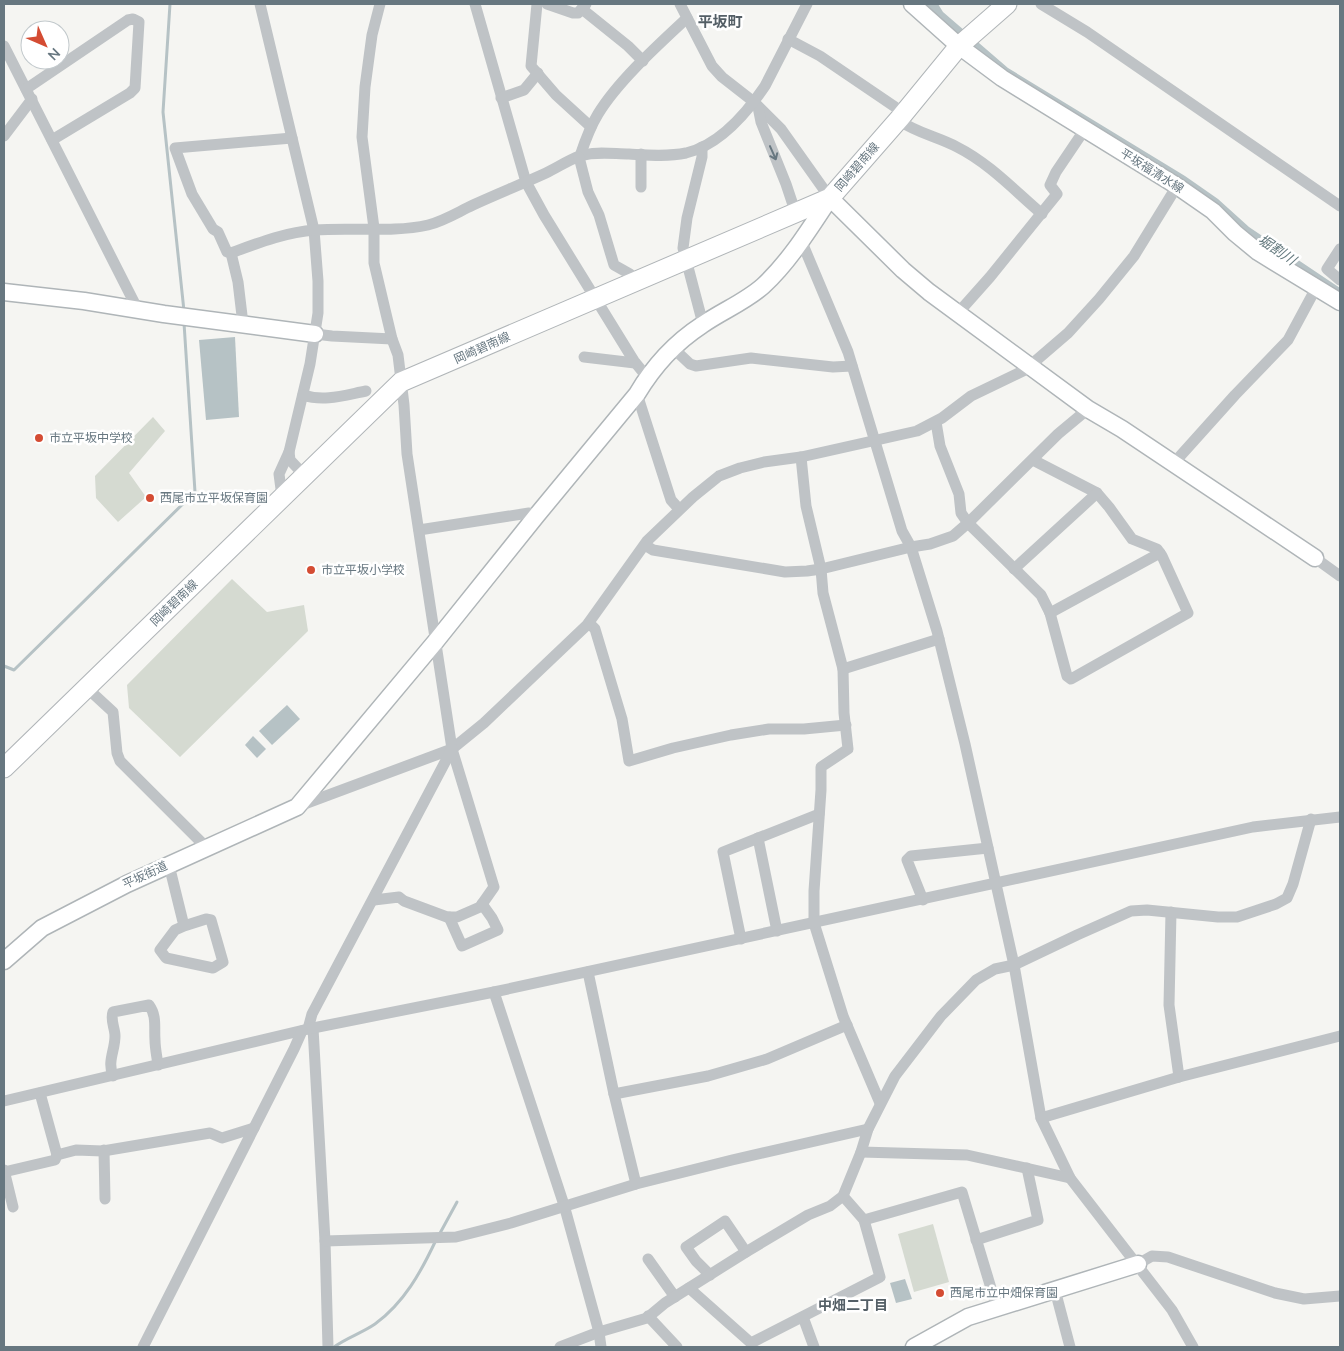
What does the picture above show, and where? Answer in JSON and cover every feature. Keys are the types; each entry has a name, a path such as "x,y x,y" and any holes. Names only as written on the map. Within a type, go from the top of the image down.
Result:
{"main road":[{"name":"岡崎碧南線","path":"4,768 401,382 830,198 963,42 1006,4"}],"street":[{"path":"260,4 314,230 318,313 290,452 290,460 305,476"},
{"path":"374,900 399,897 404,901 449,917 457,917 480,907 494,886 452,749 408,454 398,355 392,340 374,263 374,228 366,175 363,128 365,87 372,35 380,4"},
{"path":"474,4 526,182 548,222 647,377"},
{"path":"537,4 531,66 556,95 591,127"},
{"path":"547,4 573,13 578,13 584,6 643,61"},
{"path":"680,4 712,66 722,78 756,104 781,128 830,198 903,270 929,292 1088,409 1122,429 1340,576"},
{"path":"231,253 270,239 314,230 425,226 440,222 472,205 580,156 591,154 670,155 686,153 702,147 722,135 756,104 807,4"},
{"name":"平坂福清水線","path":"912,4 963,42 1002,78 1177,186 1213,211 1258,252 1340,302"},
{"path":"1041,4 1087,32 1340,206"},
{"path":"633,282 630,274 614,264 600,215 588,192 580,156 598,113 643,61 687,18"},
{"path":"4,136 29,94 128,20 133,19 139,22 135,88 130,93 52,140"},
{"path":"788,39 820,56 920,133 957,147 983,163 1042,214"},
{"path":"4,46 138,310"},
{"path":"501,98 524,90 538,73"},
{"path":"756,104 760,122 786,184 796,214"},
{"path":"958,313 990,277 1057,194 1050,185 1056,172 1084,129"},
{"path":"242,324 238,282 231,253 227,252 218,232 207,221 192,194 175,148 292,138"},
{"path":"702,147 702,157 684,233 683,248 703,324"},
{"path":"641,154 641,187"},
{"path":"297,807 452,749 484,723 589,623 647,542 679,509 719,476 764,462 801,457 875,442 917,431 954,411 971,396 1025,370 1068,333 1099,299 1134,256 1177,186"},
{"path":"297,807 436,641 636,394 647,377 683,338 762,286 775,273 801,240 830,198"},
{"path":"801,240 848,352 902,531 911,546 939,639 997,884 1014,965 1041,1118 1070,1178 1172,1310 1194,1347"},
{"path":"1340,249 1327,269 1340,280"},
{"path":"1173,464 1288,340 1316,288"},
{"path":"4,292 84,301 164,314 315,334 392,340"},
{"path":"674,348 690,364 696,366 751,358 833,367 852,366"},
{"path":"584,357 636,362"},
{"path":"303,395 318,399 366,390"},
{"path":"636,394 671,500 679,509"},
{"path":"645,545 653,550 785,572 821,569 911,546 930,544 953,536 1058,434 1088,409"},
{"path":"936,422 940,446 959,494 962,513 968,523 1041,595 1050,613 1067,676 1071,679 1188,614 1157,549 1132,539 1110,507 1096,493 1033,460"},
{"path":"286,495 281,489 279,474 290,452"},
{"path":"801,457 806,506 821,569 823,593 843,669 848,749 820,767 814,924 847,1025 880,1103"},
{"path":"1014,569 1096,493"},
{"path":"419,530 529,513 537,515"},
{"path":"1050,613 1160,553"},
{"path":"589,623 595,628 622,718 629,761 673,748 730,735 769,729 804,729 846,725"},
{"path":"843,669 939,639"},
{"path":"87,688 113,712 117,753 120,760 207,848"},
{"path":"143,1347 294,1049 307,1030 312,1014 374,900 452,749"},
{"name":"平坂街道","path":"4,961 42,928 126,884 297,807"},
{"path":"741,939 722,852 819,814"},
{"path":"4,1101 307,1030 777,932 1253,827 1340,817"},
{"path":"560,1347 648,1316 746,1252 808,1215 830,1206 843,1196 868,1129 895,1076 935,1024 976,980 995,968 1014,965 1085,931 1131,912 1148,910 1237,917 1276,904 1287,898 1293,884 1311,819"},
{"path":"758,838 777,932"},
{"path":"923,900 907,860 911,856 988,848"},
{"path":"169,865 184,926"},
{"path":"449,917 462,946 498,930 482,904"},
{"path":"1171,912 1170,1005 1179,1077"},
{"path":"206,919 211,920 223,962 213,968 166,958 160,950 175,930 184,926 206,919"},
{"path":"588,972 614,1094 636,1184"},
{"path":"494,992 564,1205 600,1332 601,1347"},
{"path":"113,1076 110,1068 115,1036 111,1016 113,1012 150,1006 155,1017 158,1065"},
{"path":"614,1094 708,1076 767,1059 847,1025"},
{"path":"307,1030 325,1241 328,1347"},
{"path":"1041,1118 1179,1077 1340,1036"},
{"path":"13,1207 4,1172 55,1160 57,1155 40,1092"},
{"path":"57,1155 76,1150 104,1150 210,1133 222,1138 254,1128"},
{"path":"325,1241 456,1237 511,1223 636,1184 868,1129"},
{"path":"104,1150 105,1200"},
{"path":"861,1152 967,1155 1070,1178"},
{"path":"976,1240 1038,1220 1027,1168"},
{"path":"864,1220 962,1192 997,1308"},
{"path":"689,1288 752,1343 880,1277 864,1220 843,1196"},
{"path":"710,1275 696,1261 686,1247 725,1221 746,1252"},
{"path":"914,1347 968,1317 1138,1264 1152,1256 1168,1258 1275,1293 1304,1298 1340,1296"},
{"path":"648,1259 675,1297"},
{"path":"1055,1290 1070,1347"},
{"path":"648,1316 677,1347"},
{"path":"803,1317 814,1347"}],"shaded area":[{"path":"153,417 165,431 129,473 146,497 118,522 96,498 95,476"},
{"path":"232,579 267,612 304,605 308,631 180,757 129,708 127,685"},
{"path":"933,1224 949,1282 914,1292 898,1234"}],"water":[{"name":"堀割川","path":"923,4 938,4 943,12 1008,68 1185,176 1218,199 1249,227 1340,288 1340,296 1003,73"},
{"path":"235,337 239,417 206,420 199,340"},
{"path":"287,705 300,719 272,745 259,731"},
{"path":"253,736 266,749 257,758 245,745"},
{"path":"905,1279 912,1299 896,1303 890,1283"}],"waterway":[{"path":"170,4 163,112 184,311"},
{"path":"4,666 14,670 195,492 184,323"},
{"path":"439,1235 457,1202"},
{"path":"334,1347 375,1324 395,1307 418,1275 436,1240"}],"place":[{"name":"市立平坂中学校","path":"39,438"},
{"name":"西尾市立平坂保育園","path":"150,498"},
{"name":"市立平坂小学校","path":"311,570"},
{"name":"西尾市立中畑保育園","path":"940,1293"}],"district":[{"name":"平坂町","path":"720,22"},
{"name":"中畑二丁目","path":"853,1305"}]}
